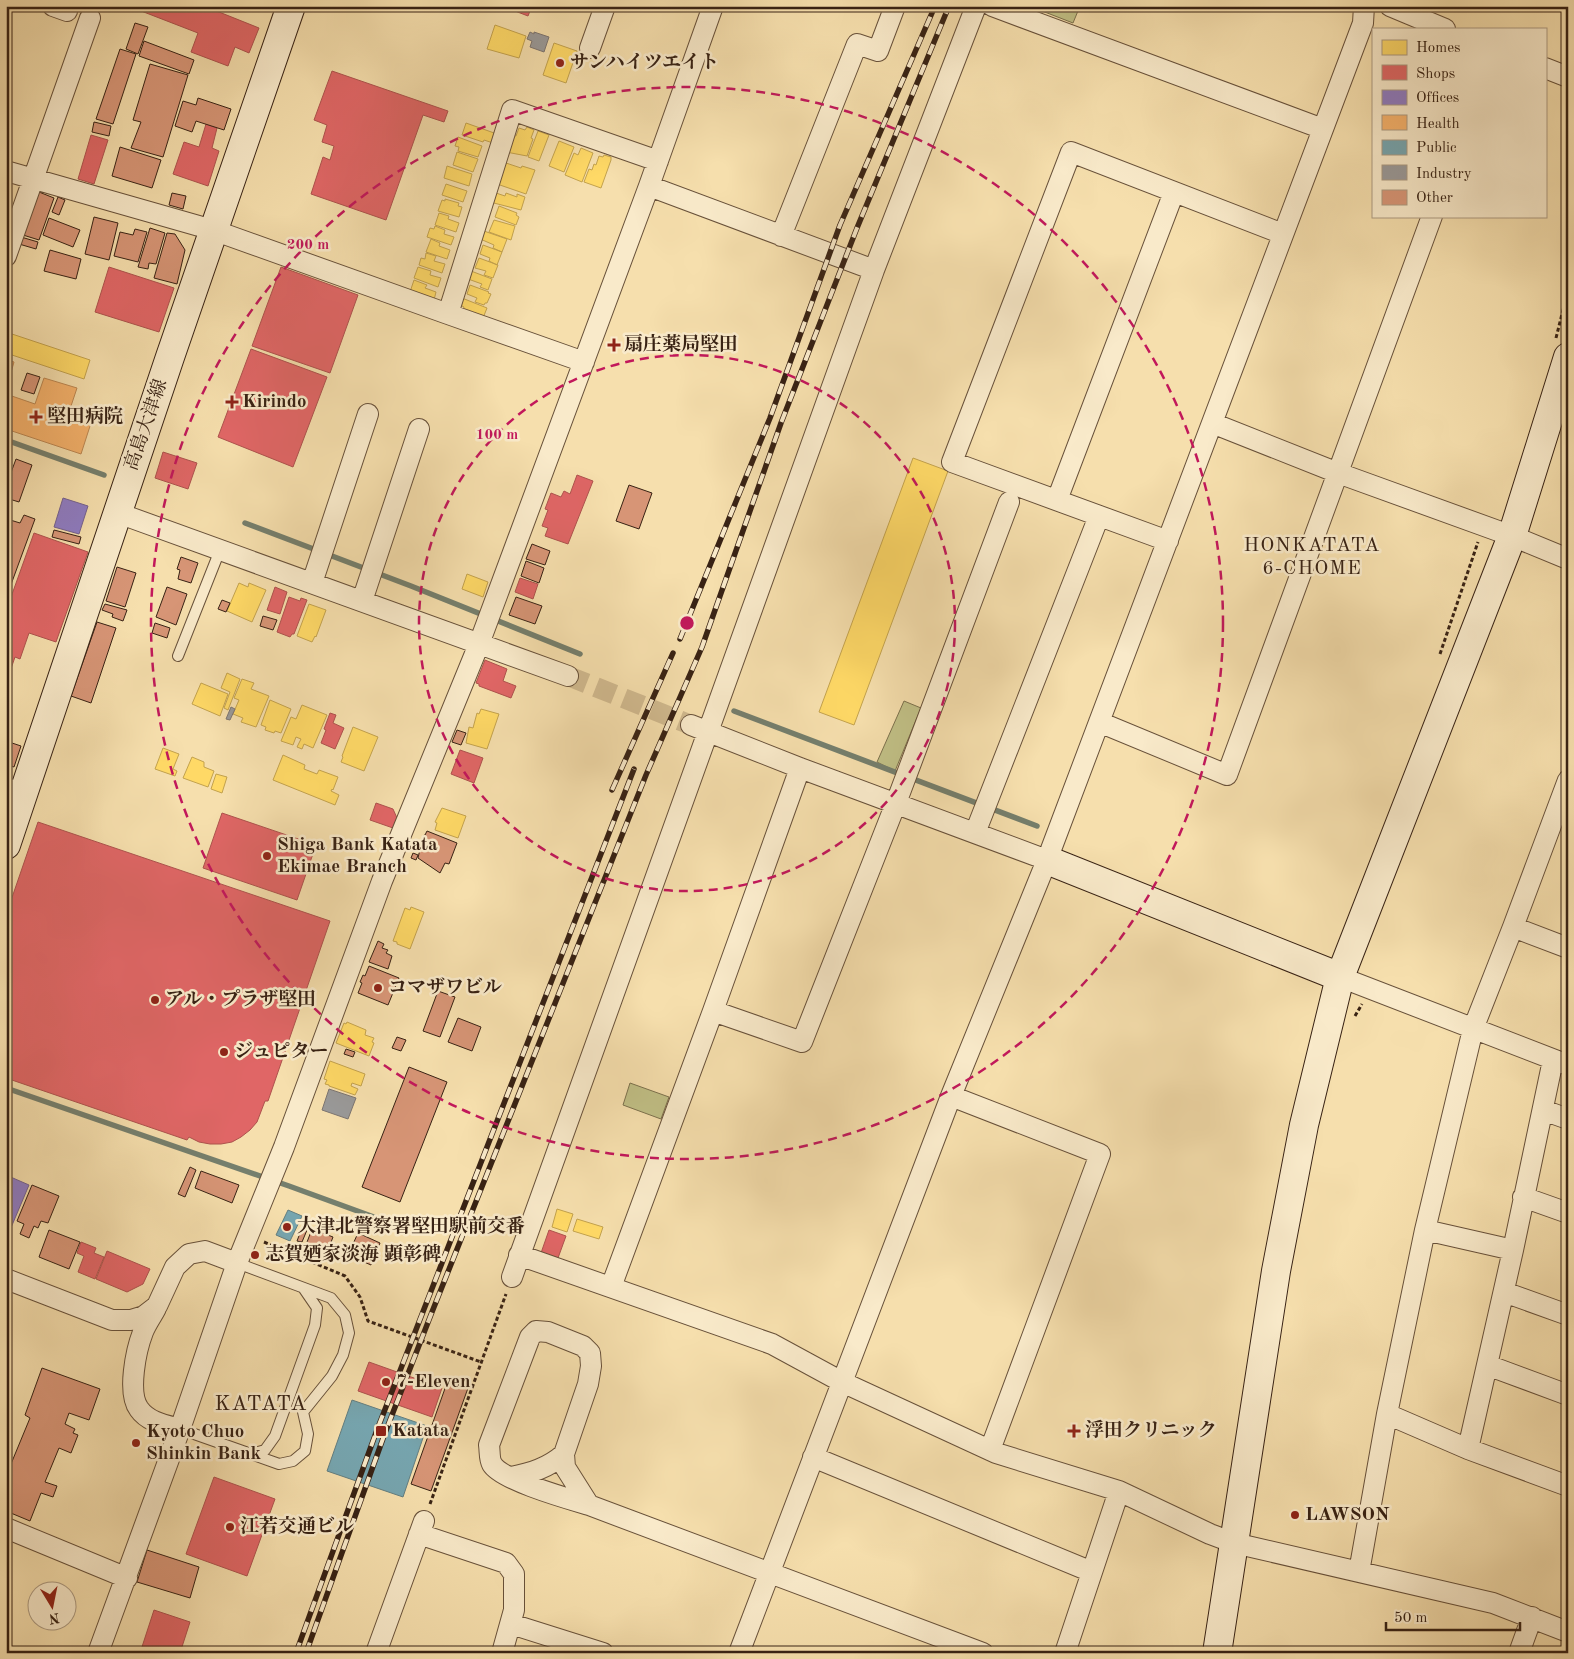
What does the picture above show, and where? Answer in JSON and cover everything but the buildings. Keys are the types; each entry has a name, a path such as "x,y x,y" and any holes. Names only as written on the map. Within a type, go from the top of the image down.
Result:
{"street":[{"name":"高島大津線","path":"6,845 15,791 118,513 291,6"},
{"path":"590,48 605,6"},
{"path":"98,1653 180,1429 236,1263 284,1146 382,881 479,644 649,186 713,6"},
{"path":"781,236 857,44 878,51 895,6"},
{"path":"512,1277 700,729 976,6"},
{"path":"992,6 1323,129"},
{"path":"739,1653 951,1096 1047,860 1363,23 1364,6"},
{"path":"1390,6 1443,28"},
{"path":"6,256 90,18"},
{"path":"1546,68 1568,77"},
{"path":"448,314 512,110 658,161"},
{"path":"1168,541 952,462 1070,152 1283,234"},
{"path":"6,171 213,230 584,362"},
{"path":"649,186 874,270"},
{"path":"1057,500 1174,192"},
{"path":"1099,722 1227,775 1431,218"},
{"path":"1217,1653 1276,1271 1304,1125 1340,977 1512,536 1568,356"},
{"path":"312,583 368,414"},
{"path":"1212,423 1338,473 1568,558"},
{"path":"362,601 419,429"},
{"path":"713,1011 802,1042 896,803 1009,502"},
{"path":"118,513 568,676"},
{"path":"975,833 1099,516"},
{"path":"700,729 1047,860 1340,977 1560,1062 1543,1110 1468,1450"},
{"path":"611,1287 800,768"},
{"path":"1359,1572 1386,1414 1425,1230 1473,1029 1568,780"},
{"path":"1513,927 1568,948"},
{"path":"951,1096 1100,1154 990,1450"},
{"path":"1543,1110 1568,1119"},
{"path":"1523,1197 1568,1213"},
{"path":"1425,1230 1513,1250"},
{"path":"134,1370 143,1332 175,1267 188,1254 205,1251 236,1263"},
{"path":"519,1255 772,1344 842,1382 990,1450 1032,1465 1119,1491 1210,1534 1234,1543 1493,1603 1568,1632"},
{"path":"6,1279 112,1320 131,1320 144,1316 157,1306"},
{"path":"1504,1292 1568,1315"},
{"path":"112,1320 124,1333 132,1352 134,1394 138,1409 154,1422 180,1429"},
{"path":"589,1505 565,1467 564,1454 588,1384 591,1366 590,1354 583,1346 548,1332 536,1332 530,1337 489,1445 491,1463 498,1472 983,1653"},
{"path":"1487,1365 1568,1395"},
{"path":"1386,1414 1468,1450 1568,1486"},
{"path":"511,1477 536,1471 555,1462 564,1454"},
{"path":"813,1457 1092,1572"},
{"path":"1065,1653 1119,1491"},
{"path":"6,1528 127,1578"},
{"path":"376,1653 421,1528 506,1563 514,1574 514,1610 502,1653"},
{"path":"1519,1653 1532,1617"},
{"path":"511,1624 599,1652"}],"lane":[{"path":"178,656 220,550"},
{"path":"180,1429 279,1464 292,1461 304,1451 308,1434 304,1412 332,1376 343,1355 349,1333 345,1315 331,1298 236,1263"},
{"path":"251,1454 265,1450 275,1436 315,1325 317,1308 304,1289"},
{"path":"285,1407 304,1412"}],"path":[{"path":"248,1236 345,1276 360,1297 368,1321 481,1362"},
{"path":"421,1528 512,1277"}],"shaded area":[{"path":"1039,6 1080,6 1073,23 1037,9"},
{"path":"904,701 921,708 895,771 877,762"},
{"path":"630,1083 669,1097 661,1119 623,1105"}],"waterway":[{"path":"6,440 104,475"},
{"path":"245,523 411,586 580,654"},
{"path":"734,711 1037,826"},
{"path":"6,1088 404,1228"}],"tunnel":[{"path":"568,676 691,725"}],"railway":[{"path":"680,639 770,418 840,225 935,6"},
{"path":"306,1653 385,1433 432,1312 646,775 702,647 781,423 857,228 949,6"},
{"path":"612,790 673,653"},
{"path":"296,1653 377,1430 634,769"}],"place":[{"name":"サンハイツエイト","path":"560,63"},
{"name":"扇庄薬局堅田","path":"614,345"},
{"name":"Kirindo","path":"232,402"},
{"name":"堅田病院","path":"36,417"},
{"name":"Shiga Bank Katata Ekimae Branch","path":"267,856"},
{"name":"コマザワビル","path":"378,988"},
{"name":"アル・プラザ堅田","path":"155,1000"},
{"name":"ジュピター","path":"224,1052"},
{"name":"大津北警察署堅田駅前交番","path":"287,1227"},
{"name":"志賀廼家淡海 顕彰碑","path":"255,1255"},
{"name":"7-Eleven","path":"386,1382"},
{"name":"Katata","path":"381,1431"},
{"name":"浮田クリニック","path":"1074,1431"},
{"name":"Kyoto Chuo Shinkin Bank","path":"136,1443"},
{"name":"LAWSON","path":"1295,1515"},
{"name":"江若交通ビル","path":"230,1527"}],"district":[{"name":"HONKATATA 6-CHOME","path":"1312,558"},
{"name":"KATATA","path":"261,1404"}]}
